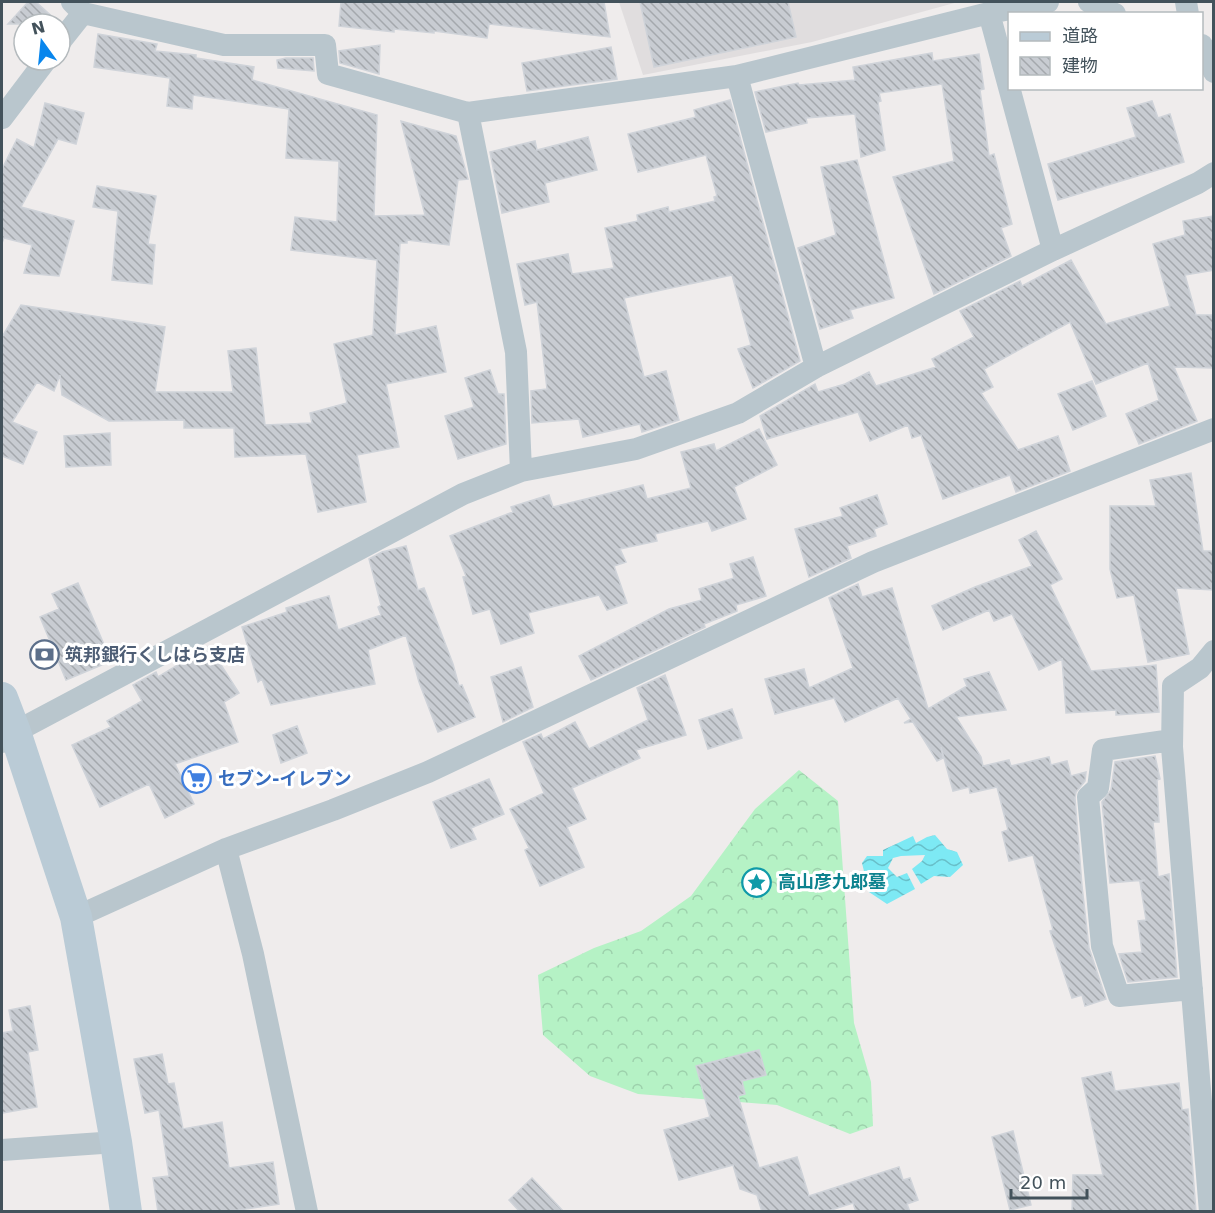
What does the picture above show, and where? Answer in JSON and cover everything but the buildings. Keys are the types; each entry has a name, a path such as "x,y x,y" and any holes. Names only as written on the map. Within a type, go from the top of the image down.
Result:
{"street":[{"path":"77,7 224,45 325,45 328,74 468,113 737,76 989,13 1048,2"},
{"path":"1089,2 1111,12"},
{"path":"989,13 1008,83"},
{"path":"1203,47 1214,72"},
{"path":"2,117 37,72"},
{"path":"737,76 816,367"},
{"path":"1010,90 1053,250"},
{"path":"468,113 516,352 521,471"},
{"path":"8,737 463,494 521,471 646,446 738,413 816,367 1053,250 1198,183 1214,173"},
{"path":"76,917 225,849 333,810 428,772 873,562 1214,429"},
{"path":"1210,1212 1172,740 1173,686 1200,668 1214,651"},
{"path":"2,698 8,737 76,917 116,1142 126,1212"},
{"path":"1172,740 1103,750 1098,788 1088,797 1102,946 1119,996 1192,989"},
{"path":"225,849 253,954 307,1212"},
{"path":"2,1150 116,1142"}],"shaded area":[{"path":"619,2 958,2 812,42 643,75"}],"green space":[{"path":"799,770 838,801 854,1023 871,1082 873,1126 850,1134 777,1105 638,1094 590,1076 543,1035 538,975 594,948 641,931 691,896 755,809"}],"water":[{"path":"935,835 947,849 957,852 963,865 950,877 934,876 921,884 912,869 922,861 925,855 901,856 893,858 888,868 897,877 907,873 915,889 887,904 869,892 862,863 867,856 883,856 883,850 913,836 916,843"}],"place":[{"name":"筑邦銀行くしはら支店","path":"44,655"},
{"name":"セブン-イレブン","path":"197,779"},
{"name":"高山彦九郎墓","path":"757,882"}]}
